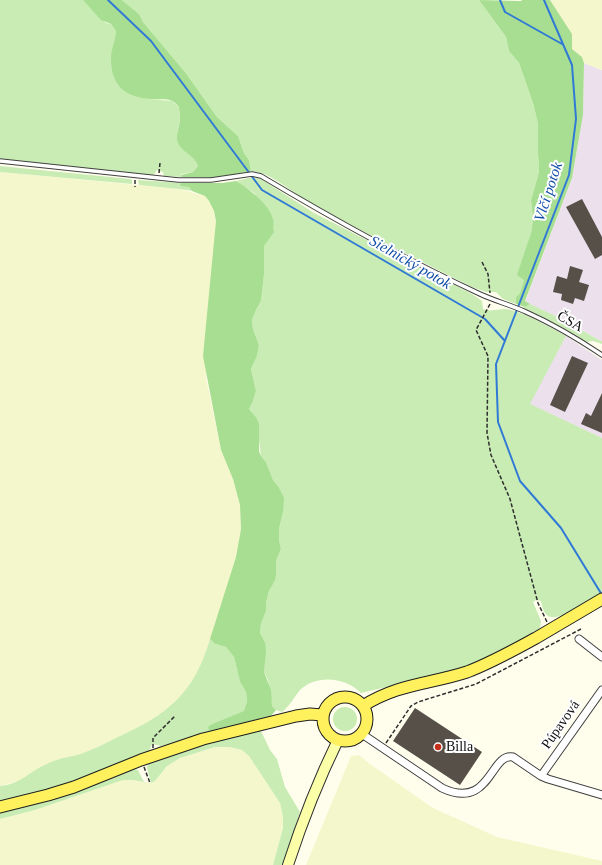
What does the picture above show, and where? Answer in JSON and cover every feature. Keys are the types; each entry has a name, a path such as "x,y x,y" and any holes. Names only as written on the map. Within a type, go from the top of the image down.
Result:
{"main road":[{"path":"363,706 375,698 393,690 447,678 482,666 504,656 601,600"},
{"path":"340,698 353,698 363,706 367,722 362,734 351,741 338,740 332,737 324,728 323,715 329,704 340,698"},
{"path":"0,807 74,787 155,755 203,739 296,716 310,714 323,715"}],"street":[{"path":"579,639 602,657"},
{"name":"Púpavová","path":"541,776 602,690"},
{"path":"362,734 437,784 452,792 472,792 480,788 499,762 504,757 508,756 513,757 541,776 567,786 602,796"},
{"path":"288,865 304,817 326,763 338,740"}],"lane":[{"path":"0,161 159,178"},
{"name":"ČSA","path":"159,178 211,180 252,174 261,176 319,211 379,244 491,299 526,312 578,339 602,355"}],"path":[{"path":"159,178 160,163"},
{"path":"482,262 488,274 491,299 476,330 488,356 487,433 491,455 510,499 538,603 550,629"},
{"path":"382,748 411,706 418,702 476,684 580,629"},
{"path":"155,755 153,738 175,716"},
{"path":"142,760 150,783"}],"shaded area":[{"path":"584,63 602,70 602,341 564,320 525,302 572,178 583,115"},
{"path":"566,336 602,360 602,438 529,404"}],"green space":[{"path":"0,0 83,0 106,23 111,24 116,31 116,39 112,51 149,99 172,101 179,107 180,118 177,133 186,152 195,159 198,166 193,172 181,174 182,177 164,176 163,172 156,170 153,175 0,159"},
{"path":"83,0 122,0 139,14 143,22 185,72 217,117 238,136 244,153 249,160 251,171 217,178 182,177 181,175 193,172 198,166 194,159 181,148 178,142 177,135 180,120 179,107 170,100 133,96 121,88 113,76 111,58 116,31 111,24 101,20"},
{"path":"122,0 479,0 506,37 509,51 519,63 533,103 538,124 539,172 531,200 533,219 525,254 524,280 520,293 516,297 516,304 503,299 496,292 486,292 452,277 312,204 274,179 259,172 251,171 249,160 244,153 238,136 217,117 185,72 143,22 139,14"},
{"path":"479,0 550,0 572,34 572,49 582,57 584,63 583,115 572,178 525,301 530,304 525,307 516,304 516,297 520,293 524,280 517,275 531,233 533,219 531,200 539,172 538,124 533,103 519,63 509,51 506,37"},
{"path":"550,0 602,0 602,70 584,63 582,57 572,49 572,34"},
{"path":"0,166 130,179 132,180 132,184 0,172"},
{"path":"0,172 179,189 205,196 209,201 214,211 216,221 206,378 221,450 233,479 240,505 241,529 236,557 206,653 198,672 175,704 138,728 82,754 49,763 23,780 0,786"},
{"path":"253,177 261,179 314,213 472,294 482,301 483,309 507,309 518,312 566,336 530,404 602,438 602,593 575,610 566,614 552,617 546,614 541,601 536,600 533,602 541,621 540,628 536,632 475,664 433,676 361,693 355,688 339,681 314,681 300,690 282,712 276,710 272,706 268,680 264,672 265,642 260,633 261,624 266,611 269,591 276,575 276,561 281,549 279,529 283,512 278,486 273,480 266,462 261,456 256,417 249,409 256,391 251,369 257,356 259,345 253,329 252,320 261,301 264,275 264,246 274,231 272,218 254,193 236,181"},
{"path":"138,180 181,183 180,184 189,187 192,191 139,185"},
{"path":"236,181 263,202 271,213 274,232 264,246 264,275 261,301 252,320 253,329 259,345 257,356 251,369 256,391 249,409 256,417 259,424 259,451 266,462 273,480 284,498 283,512 279,529 281,549 276,561 275,580 269,591 266,611 261,624 260,633 265,642 266,651 264,672 271,690 272,706 276,710 271,716 211,731 208,727 212,724 244,711 247,702 246,692 240,682 234,657 226,647 215,644 210,639 236,557 241,529 240,505 233,479 221,450 203,356 216,221 214,211 205,196 192,191 189,187 181,186 180,184 222,183"},
{"path":"530,304 564,320 602,341 602,344 593,341 587,342 560,326 522,307"},
{"path":"210,639 215,644 226,647 234,657 240,682 246,692 247,702 245,711 212,724 209,730 211,731 161,746 152,744 149,751 94,774 38,792 0,802 0,786 14,783 53,761 81,754 95,748 151,720 165,710 177,700 196,674 204,658"},
{"path":"345,707 354,710 357,719 354,728 345,731 336,728 333,719 336,710"},
{"path":"260,729 270,750 277,759 285,787 300,812 283,865 273,865 283,828 283,817 280,803 249,756 242,750 229,747 215,747 180,758 167,766 155,781 151,783 147,768 148,764 176,754"},
{"path":"215,747 229,747 242,750 249,756 280,803 283,817 283,828 273,865 0,865 0,819 35,810 123,780 151,783 155,781 167,766 180,758"},
{"path":"359,755 433,808 497,837 602,861 602,865 306,865 351,756"},
{"path":"134,769 138,770 144,782 123,780 35,810 0,819 0,812 60,796"}],"building":[{"path":"582,199 602,237 602,255 595,259 566,207"},
{"path":"570,266 583,270 579,282 589,285 584,301 575,298 573,304 561,300 562,294 553,292 557,276 567,279"},
{"path":"572,356 588,363 565,412 550,405"},
{"path":"602,393 602,433 581,424 586,413 591,416"},
{"path":"415,708 482,752 460,785 393,741"}],"waterway":[{"name":"Sielnický potok","path":"108,0 151,41 262,190 485,319 505,341"},
{"path":"500,0 505,12 562,44"},
{"name":"Vlčí potok","path":"544,0 572,65 576,119 569,175 496,364 498,422 520,481 561,528 602,595"}],"place":[{"name":"Billa","path":"438,747"}]}
